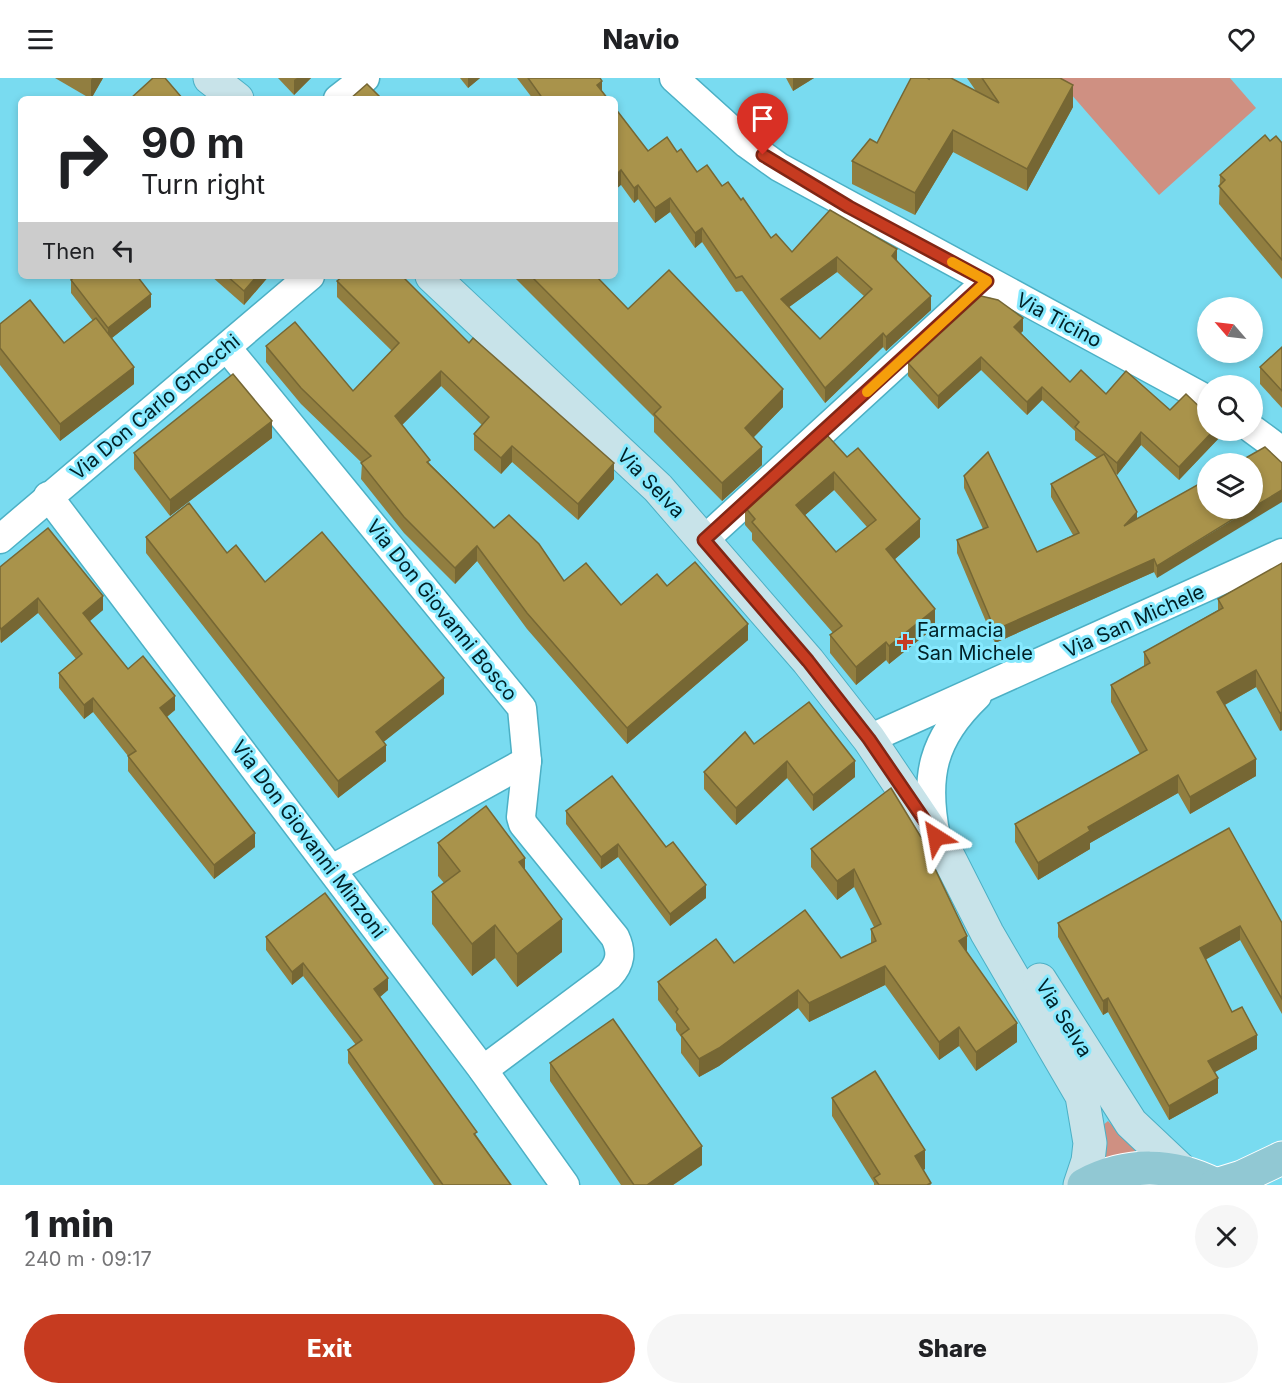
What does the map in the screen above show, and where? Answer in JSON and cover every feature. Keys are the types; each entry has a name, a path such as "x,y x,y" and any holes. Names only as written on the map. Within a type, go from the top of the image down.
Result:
{"main road":[{"path":"210,78 233,96"},
{"name":"Via Selva","path":"435,279 614,444 658,488 808,661 869,739 943,848 1000,919 1131,1123 1183,1172"},
{"name":"Via Selva","path":"943,848 987,933 1082,1096 1090,1143 1082,1185"},
{"path":"1082,1185 1112,1173 1130,1169 1166,1168 1216,1185 1242,1177 1282,1158"}],"street":[{"path":"342,96 365,78"},
{"name":"Via Ticino","path":"674,78 747,144 779,167 1197,394"},
{"name":"Via Don Carlo Gnocchi","path":"0,539 307,279"},
{"path":"704,540 987,281"},
{"name":"Via Don Giovanni Bosco","path":"227,348 522,708 527,761 521,817 523,825 615,937 619,947 619,962 600,985 483,1070"},
{"path":"1263,437 1282,451"},
{"name":"Via Don Giovanni Minzoni","path":"48,496 332,868 483,1070 565,1185"},
{"name":"Via San Michele","path":"869,739 1282,554"},
{"name":"Via San Michele","path":"943,848 931,811 930,778 936,752 948,730 987,687"},
{"path":"332,868 527,761"}],"shaded area":[{"path":"1057,78 1230,78 1256,108 1159,195"},
{"path":"1108,1121 1136,1151 1101,1162 1102,1126"}],"building":[{"path":"153,78 165,78 180,96 133,96"},
{"path":"528,78 600,78 602,81 597,85 606,96 541,96"},
{"path":"911,78 951,78 999,103 982,78 1060,78 1073,85 1027,169 953,130 915,193 852,161 870,139 877,143"},
{"path":"367,84 379,96 353,96"},
{"path":"618,112 648,151 667,137 677,152 681,149 697,172 707,165 722,186 728,182 741,200 743,198 771,238 776,234 792,252 830,210 897,249 892,256 931,296 886,337 883,333 825,388 742,276 736,278 702,228 695,233 670,198 655,208 638,185 634,188 621,170 618,173","holes":["837,257 872,289 820,339 781,299"]},
{"path":"1265,135 1270,141 1276,136 1282,143 1282,260 1219,186 1225,180 1220,175"},
{"path":"669,270 783,389 745,428 762,447 722,483 654,414 661,407 534,279 599,279 628,309"},
{"path":"139,279 151,294 108,328 71,280"},
{"path":"230,279 254,279 244,291"},
{"path":"339,279 405,279 469,343 473,338 614,463 578,504 512,446 501,458 474,434 489,417 441,371 395,416 430,460 427,462 494,528 509,515 539,544 564,581 586,563 621,605 657,574 667,586 695,562 748,624 627,728 527,613 477,546 455,568 404,517 361,463 371,456 301,388 266,346 295,322 353,391 399,343 337,281"},
{"path":"981,296 998,300 1023,318 1014,327 1070,382 1081,370 1106,394 1126,371 1170,410 1186,394 1197,404 1197,441 1204,441 1179,467 1141,432 1117,463 1075,427 1079,422 1042,387 1027,402 981,357 938,396 908,363"},
{"path":"30,300 64,343 96,318 134,367 60,424 0,348 0,324"},
{"path":"1282,347 1282,391 1260,367"},
{"path":"233,374 272,421 170,500 134,453"},
{"path":"826,434 847,457 858,448 920,519 886,549 935,609 889,646 886,642 856,667 830,635 842,626 752,522 755,519 745,507","holes":["834,472 876,520 836,552 796,505"]},
{"path":"1265,447 1282,463 1282,490 1263,501 1263,453 1254,453"},
{"path":"988,452 1037,552 1079,533 1051,484 1104,454 1137,512 1124,526 1197,485 1197,519 1233,519 1157,566 1154,559 995,630 957,540 988,527 964,476"},
{"path":"189,503 227,553 236,545 265,582 322,532 444,678 376,732 386,745 338,781 146,537"},
{"path":"48,528 103,596 83,613 128,669 143,656 175,696 160,708 255,833 214,865 128,756 136,751 93,698 84,705 59,673 82,654 38,598 1,629 0,627 0,567"},
{"path":"1282,563 1282,712 1280,713 1256,670 1217,692 1256,759 1190,797 1178,775 1088,827 1090,831 1038,863 1015,824 1147,750 1111,685 1150,663 1144,652 1223,608 1218,599"},
{"path":"809,702 855,761 813,795 787,761 736,808 704,772 745,732 754,744"},
{"path":"612,776 666,847 673,842 706,885 670,914 618,844 601,857 566,811"},
{"path":"891,788 927,847 925,848 967,936 959,941 1017,1023 976,1052 959,1027 939,1042 885,966 809,1003 798,990 719,1048 699,1059 681,1035 689,1029 676,1012 678,1009 658,982 716,939 734,963 805,910 841,958 876,941 871,929 881,924 854,869 837,881 811,849"},
{"path":"486,806 525,858 519,862 562,919 517,954 495,925 472,944 432,892 460,871 438,843"},
{"path":"1229,828 1282,923 1282,999 1240,926 1200,948 1232,1012 1242,1007 1257,1035 1208,1061 1218,1078 1169,1106 1108,998 1103,1001 1058,923"},
{"path":"325,893 388,978 374,989 477,1132 474,1134 511,1185 443,1185 348,1050 362,1040 303,963 292,972 266,937"},
{"path":"613,1019 702,1146 647,1185 634,1185 550,1063"},
{"path":"875,1071 925,1150 915,1156 931,1183 927,1185 879,1185 874,1178 880,1174 832,1098"}],"slow traffic":[{"path":"867,392 987,281 952,262"}],"place":[{"name":"Farmacia San Michele","path":"905,642"}],"route":[{"path":"763,155 779,167 849,207 987,281 704,540 808,661 869,739 936,837"}]}
